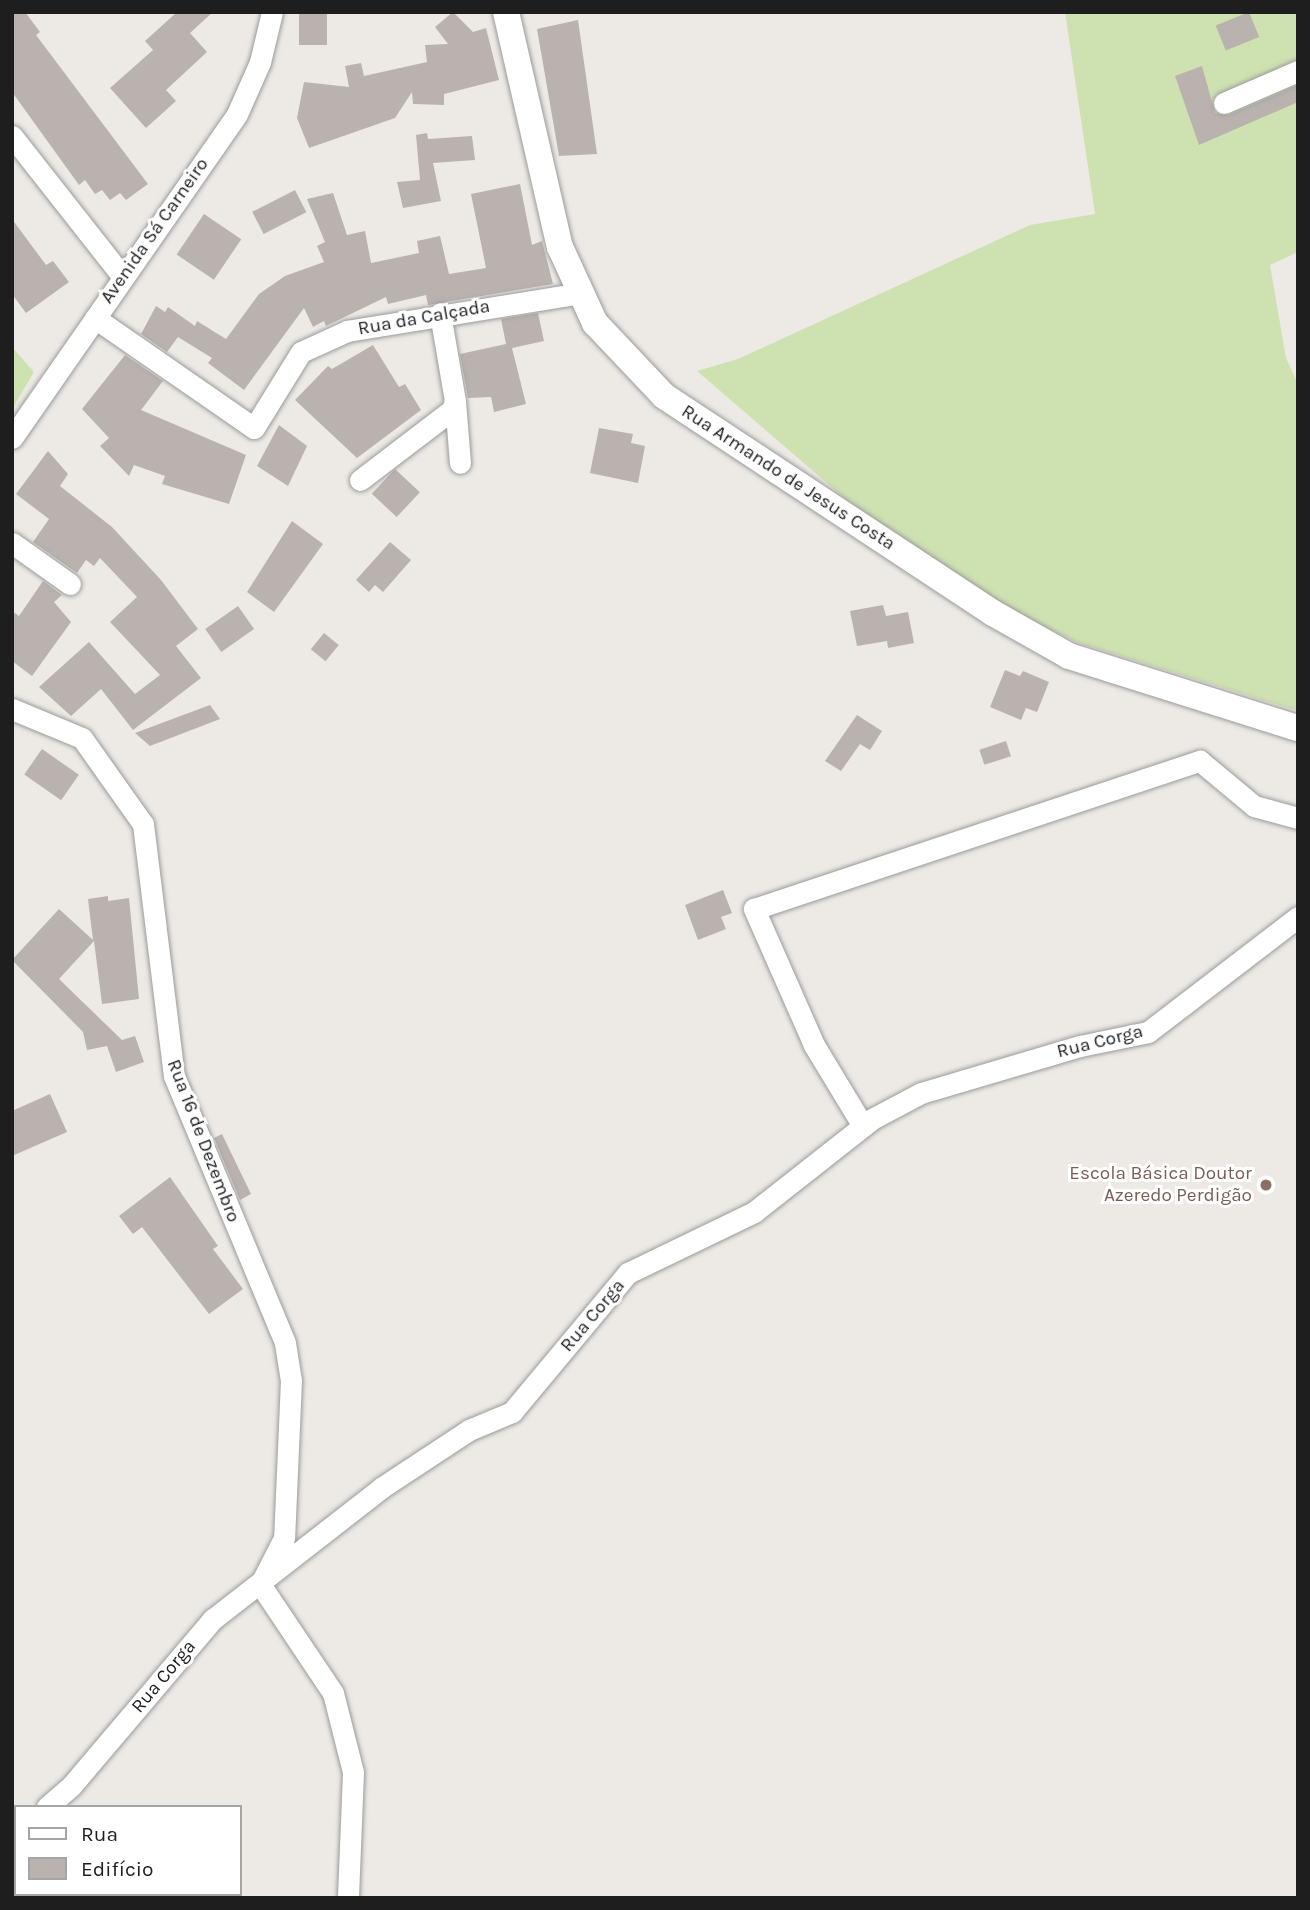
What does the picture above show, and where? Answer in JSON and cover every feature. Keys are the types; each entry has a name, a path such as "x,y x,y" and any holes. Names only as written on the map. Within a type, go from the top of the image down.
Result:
{"street":[{"name":"Avenida Sá Carneiro","path":"12,438 237,114 260,62 272,12"},
{"name":"Rua Armando de Jesus Costa","path":"506,12 560,247 595,323 664,396 993,613 1069,656 1298,728"},
{"path":"1224,103 1298,71"},
{"path":"12,136 123,277"},
{"name":"Rua da Calçada","path":"95,318 254,428 300,352 346,331 440,313 581,293"},
{"path":"440,313 454,401 460,463"},
{"path":"360,480 452,410 454,401"},
{"path":"12,543 70,584"},
{"name":"Rua 16 de Dezembro","path":"12,709 82,738 143,824 174,1076 285,1343 291,1380 284,1538 260,1584"},
{"path":"863,1126 814,1045 754,909 1200,761 1254,806 1298,818"},
{"name":"Rua Corga","path":"49,1805 72,1785 213,1619 381,1488 469,1430 512,1412 628,1273 754,1212 863,1126 921,1093 1080,1046 1148,1032 1298,917"},
{"path":"260,1584 333,1693 353,1772 348,1898"}],"green space":[{"path":"1065,12 1298,12 1298,252 1270,265 1286,358 1298,384 1298,711 1076,642 929,571 697,371 738,359 1030,225 1095,214"},
{"path":"12,347 34,372 12,409"}],"building":[{"path":"12,12 25,12 40,32 36,35 148,184 126,200 120,193 110,200 102,190 95,194 85,180 79,185 12,92"},
{"path":"177,12 213,12 190,33 207,52 166,90 176,101 146,128 110,88 153,50 145,41"},
{"path":"299,12 327,12 327,45 299,45"},
{"path":"453,12 473,32 486,28 499,80 444,94 444,105 413,104 412,92 395,118 309,148 297,118 304,82 349,87 345,66 361,63 364,76 427,62 425,45 448,44 435,27"},
{"path":"1249,12 1259,37 1226,51 1216,25"},
{"path":"578,20 597,154 559,156 537,29"},
{"path":"1202,66 1215,113 1229,115 1298,85 1298,102 1199,145 1175,76"},
{"path":"427,133 428,139 472,136 475,160 433,163 441,201 403,208 397,182 420,180 416,135"},
{"path":"520,184 532,245 542,241 553,284 428,305 426,295 388,304 386,297 326,326 324,321 313,327 304,308 244,390 208,363 212,358 178,337 167,352 141,334 156,306 165,312 168,307 195,326 197,321 226,339 259,294 285,276 324,262 317,246 325,242 307,199 333,193 347,235 365,231 371,263 419,253 417,241 440,236 449,274 486,268 471,194"},
{"path":"295,190 306,212 264,234 252,212"},
{"path":"204,214 241,239 214,280 177,255"},
{"path":"12,219 46,265 53,261 69,282 26,313 12,294"},
{"path":"538,313 544,341 512,348 526,404 494,412 491,397 468,398 460,354 506,344 501,319"},
{"path":"373,345 399,387 405,384 421,410 357,458 295,400 328,366 332,369"},
{"path":"125,355 163,381 141,410 246,455 229,504 162,484 165,476 134,465 129,476 100,446 109,438 82,409"},
{"path":"279,425 307,446 288,486 257,466"},
{"path":"599,428 633,434 631,443 645,446 638,483 590,473"},
{"path":"48,451 68,474 60,486 112,527 161,580 198,629 176,646 201,678 133,730 101,689 71,716 39,687 89,642 135,694 160,675 110,622 137,597 100,558 94,566 86,560 77,573 33,542 49,519 16,494"},
{"path":"395,469 420,492 397,517 372,494"},
{"path":"292,521 323,544 274,612 247,592"},
{"path":"390,542 411,560 383,592 375,585 369,592 356,580"},
{"path":"43,581 62,595 54,602 71,622 32,676 12,661 12,611 19,616"},
{"path":"883,605 886,616 908,612 914,643 888,648 887,641 857,646 850,611"},
{"path":"238,606 254,629 221,652 205,629"},
{"path":"324,633 339,645 326,661 311,649"},
{"path":"1005,670 1020,676 1023,671 1049,682 1037,712 1026,708 1021,720 990,707"},
{"path":"210,705 220,719 150,746 135,733"},
{"path":"857,715 882,731 870,750 860,744 841,771 825,761"},
{"path":"1006,741 1011,756 984,765 979,750"},
{"path":"42,749 79,775 61,800 24,774"},
{"path":"723,890 732,913 721,917 726,929 698,940 685,905"},
{"path":"108,896 108,901 129,898 139,999 102,1004 94,941 59,979 122,1040 135,1036 144,1062 116,1072 107,1046 87,1050 83,1032 12,960 59,909 93,940 88,899"},
{"path":"50,1094 67,1132 12,1156 12,1111"},
{"path":"222,1134 251,1194 240,1200 214,1138"},
{"path":"170,1177 218,1246 213,1249 243,1289 209,1314 142,1227 133,1234 119,1216"}],"place":[{"name":"Escola Básica Doutor Azeredo Perdigão","path":"1266,1185"}]}
